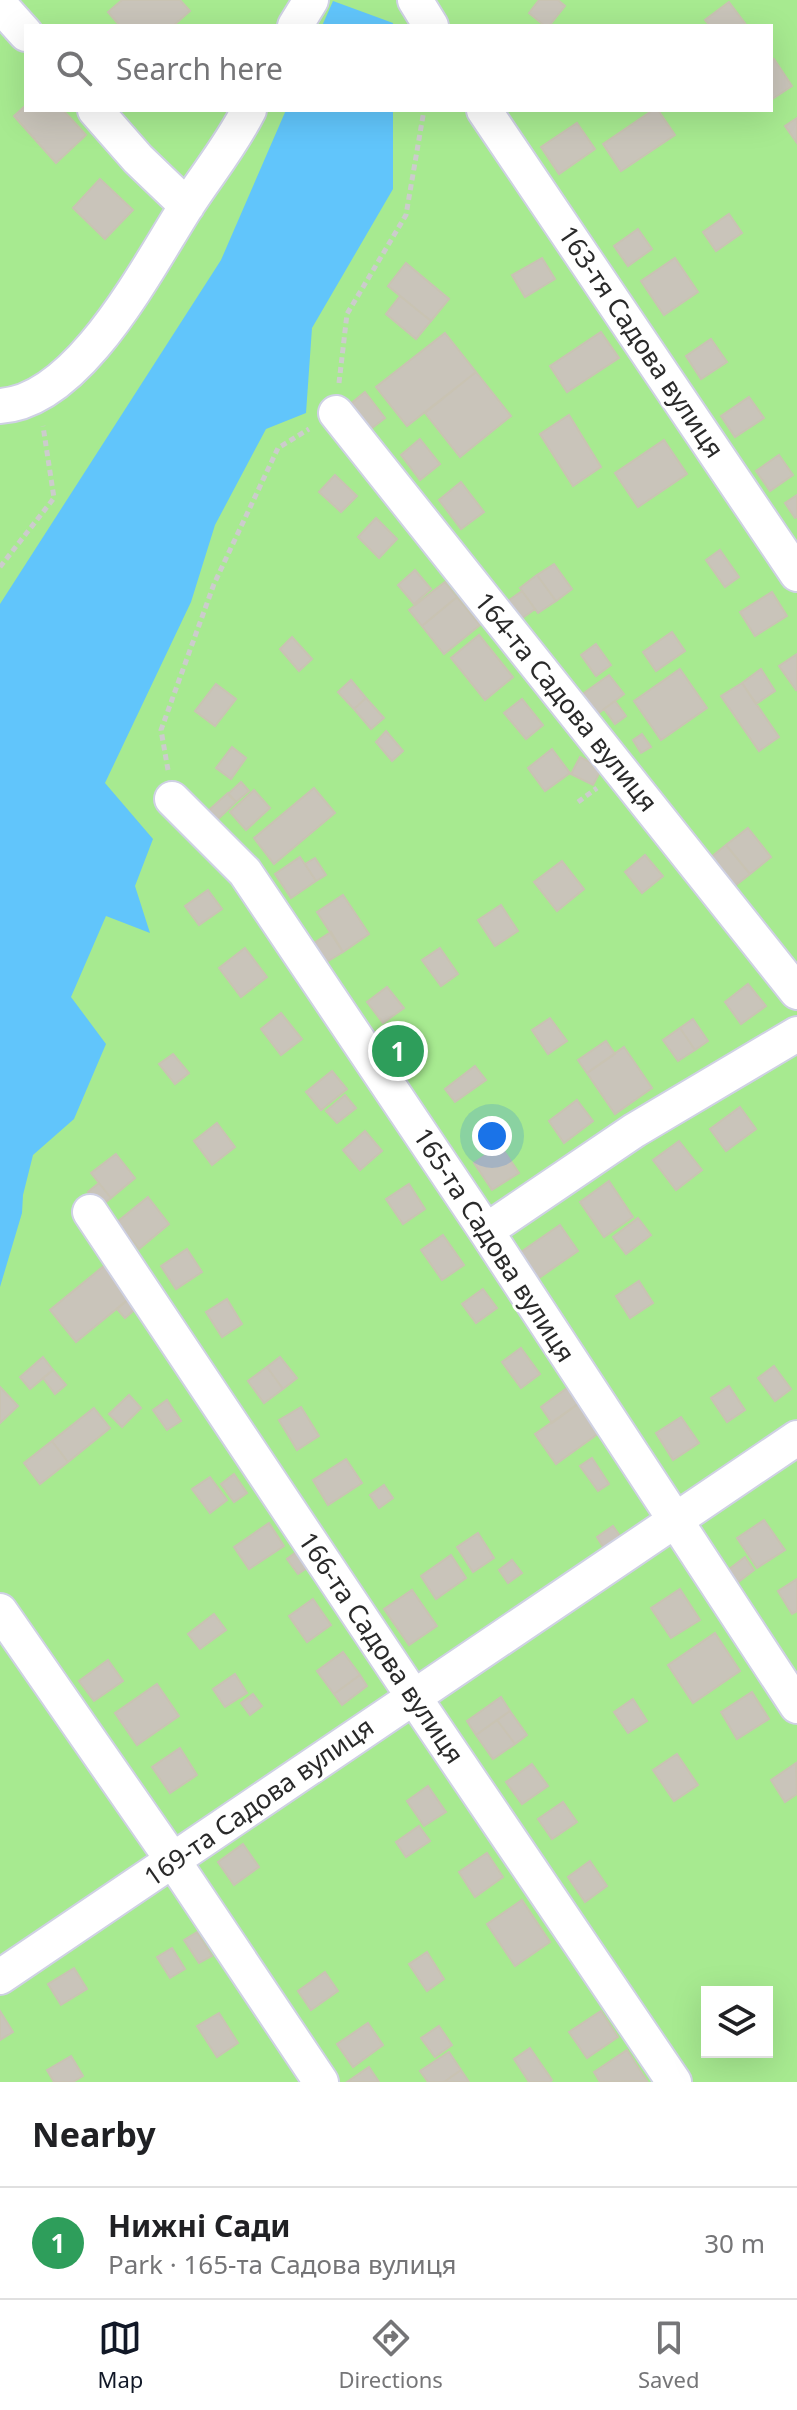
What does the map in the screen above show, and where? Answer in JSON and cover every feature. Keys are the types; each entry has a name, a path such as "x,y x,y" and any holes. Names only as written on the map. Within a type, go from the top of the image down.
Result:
{"street":[{"path":"296,24 311,0"},
{"path":"415,0 430,24"},
{"path":"0,5 24,32"},
{"path":"97,112 138,159 187,206"},
{"path":"1,406 38,397 85,356 137,289 187,206 230,146 248,112"},
{"name":"163-тя Садова вулиця","path":"485,112 797,574"},
{"name":"164-та Садова вулиця","path":"336,413 797,992"},
{"name":"165-та Садова вулиця","path":"172,799 245,872 486,1231 797,1706"},
{"path":"486,1231 635,1130 797,1034"},
{"name":"166-та Садова вулиця","path":"90,1212 674,2082"},
{"name":"169-та Садова вулиця","path":"0,1977 797,1438"},
{"path":"0,1611 174,1862 321,2082"}],"path":[{"path":"172,799 161,730 214,584 278,448 336,413 347,314 406,215 424,112"},
{"path":"0,567 54,498 38,397"}],"green space":[{"path":"0,0 797,0 797,2082 0,2082"}],"water":[{"path":"333,1 393,23 393,24 323,24"},
{"path":"285,112 393,112 393,189 312,328 306,413 266,429 215,525 191,602 105,783 153,839 135,886 150,933 106,916 71,997 106,1044 74,1119 33,1155 22,1213 0,1287 0,604 221,260"}],"building":[{"path":"122,0 180,0 190,11 175,24 118,24 108,12"},
{"path":"539,0 558,0 565,6 551,24 543,24 529,13"},
{"path":"729,2 746,24 708,24 705,20"},
{"path":"773,60 792,86 773,99"},
{"path":"24,107 24,112 65,112 86,135 56,163 14,116"},
{"path":"650,112 659,112 675,135 621,171 603,144"},
{"path":"797,118 797,143 785,126"},
{"path":"577,123 595,149 559,174 541,147"},
{"path":"100,179 133,210 105,239 73,208"},
{"path":"729,214 742,233 716,251 703,232"},
{"path":"638,229 652,249 628,266 614,246"},
{"path":"542,258 555,279 525,297 512,275"},
{"path":"675,258 698,292 664,315 641,281"},
{"path":"406,263 449,299 431,321 388,286"},
{"path":"400,296 431,321 416,339 386,314"},
{"path":"601,332 619,358 567,392 550,366"},
{"path":"445,333 476,372 407,426 376,387"},
{"path":"711,339 727,362 701,379 686,356"},
{"path":"476,372 511,416 460,457 425,413"},
{"path":"365,392 385,418 368,431 348,406"},
{"path":"749,397 764,418 735,437 721,416"},
{"path":"569,415 601,467 573,486 540,434"},
{"path":"420,439 440,464 420,480 401,455"},
{"path":"664,440 687,474 638,507 615,473"},
{"path":"779,455 793,475 770,491 756,471"},
{"path":"335,475 357,496 341,512 319,492"},
{"path":"461,482 484,512 461,529 439,500"},
{"path":"797,495 797,517 795,518 785,503"},
{"path":"376,518 397,539 379,558 358,537"},
{"path":"720,550 739,577 725,587 706,560"},
{"path":"554,564 572,589 556,601 537,575"},
{"path":"415,570 431,589 414,604 398,585"},
{"path":"537,575 556,601 538,613 520,588"},
{"path":"445,582 457,597 422,626 409,610"},
{"path":"522,591 535,609 518,621 505,603"},
{"path":"772,592 787,616 755,636 740,612"},
{"path":"457,597 480,625 444,654 422,626"},
{"path":"672,632 685,651 656,671 643,652"},
{"path":"479,635 513,677 485,700 451,658"},
{"path":"292,637 312,659 299,671 280,649"},
{"path":"596,644 611,665 596,676 581,655"},
{"path":"797,654 797,689 796,690 779,666"},
{"path":"680,669 707,708 661,740 634,701"},
{"path":"761,669 775,691 756,704 742,683"},
{"path":"609,675 624,694 592,718 577,698"},
{"path":"351,680 366,698 354,709 338,692"},
{"path":"742,683 779,737 759,751 721,696"},
{"path":"216,684 236,699 215,726 195,711"},
{"path":"366,698 384,718 371,729 354,709"},
{"path":"522,699 543,725 526,739 504,713"},
{"path":"615,701 626,716 615,724 604,709"},
{"path":"386,731 403,751 392,761 376,742"},
{"path":"642,734 651,747 641,753 633,740"},
{"path":"232,747 246,758 231,779 216,768"},
{"path":"552,749 570,773 545,791 528,768"},
{"path":"580,757 602,768 593,785 571,774"},
{"path":"241,782 249,791 236,802 228,794"},
{"path":"314,788 335,813 274,864 254,838"},
{"path":"254,790 270,808 246,830 230,812"},
{"path":"228,793 236,802 218,819 209,810"},
{"path":"748,828 771,857 750,874 726,845"},
{"path":"726,845 750,874 732,888 709,859"},
{"path":"645,855 663,876 642,893 625,872"},
{"path":"300,857 316,881 291,898 275,874"},
{"path":"315,858 326,875 316,881 305,864"},
{"path":"562,861 584,889 557,911 534,882"},
{"path":"208,890 222,909 199,925 185,906"},
{"path":"343,895 369,934 343,952 317,912"},
{"path":"501,905 518,931 495,946 478,920"},
{"path":"331,932 343,952 320,966 308,947"},
{"path":"245,948 267,977 241,997 219,968"},
{"path":"440,948 458,974 441,986 422,960"},
{"path":"748,984 766,1006 741,1024 725,1002"},
{"path":"387,987 404,1008 383,1023 367,1002"},
{"path":"281,1013 302,1039 281,1055 261,1029"},
{"path":"550,1018 567,1041 548,1054 532,1030"},
{"path":"693,1019 708,1041 695,1050 680,1028"},
{"path":"680,1028 695,1050 678,1061 663,1040"},
{"path":"606,1041 615,1054 587,1073 578,1060"},
{"path":"624,1047 652,1088 615,1114 587,1073"},
{"path":"173,1054 189,1073 175,1084 159,1064"},
{"path":"475,1066 486,1080 455,1102 445,1089"},
{"path":"332,1071 347,1089 321,1110 306,1092"},
{"path":"345,1095 356,1108 337,1123 326,1111"},
{"path":"577,1100 593,1121 564,1143 549,1121"},
{"path":"740,1107 756,1129 726,1151 710,1129"},
{"path":"217,1123 235,1147 212,1165 194,1141"},
{"path":"365,1131 382,1151 360,1170 343,1150"},
{"path":"679,1141 702,1170 676,1190 653,1160"},
{"path":"500,1145 519,1173 492,1190 474,1163"},
{"path":"116,1154 135,1178 111,1198 91,1173"},
{"path":"609,1181 633,1217 604,1237 580,1202"},
{"path":"99,1183 111,1198 100,1207 88,1192"},
{"path":"409,1184 425,1209 403,1224 386,1199"},
{"path":"148,1197 169,1224 139,1249 117,1222"},
{"path":"638,1218 651,1235 626,1254 613,1237"},
{"path":"560,1225 578,1251 536,1280 518,1254"},
{"path":"443,1235 464,1265 442,1280 421,1250"},
{"path":"187,1249 202,1272 176,1289 161,1266"},
{"path":"105,1265 131,1297 76,1342 50,1310"},
{"path":"639,1281 653,1303 630,1318 616,1296"},
{"path":"483,1289 497,1308 476,1323 462,1304"},
{"path":"131,1297 139,1306 125,1318 117,1309"},
{"path":"227,1299 242,1324 222,1337 206,1312"},
{"path":"521,1348 540,1374 521,1388 502,1362"},
{"path":"43,1357 53,1370 30,1389 20,1377"},
{"path":"280,1357 297,1378 283,1389 267,1367"},
{"path":"774,1366 791,1389 775,1401 758,1378"},
{"path":"267,1367 283,1389 264,1403 248,1381"},
{"path":"53,1370 66,1385 55,1394 43,1378"},
{"path":"729,1386 745,1410 727,1422 711,1398"},
{"path":"0,1387 18,1406 0,1423"},
{"path":"567,1388 578,1404 552,1423 541,1407"},
{"path":"129,1395 141,1408 122,1427 109,1414"},
{"path":"167,1400 181,1421 167,1430 153,1410"},
{"path":"578,1404 599,1433 556,1464 535,1434"},
{"path":"301,1407 319,1436 297,1450 279,1420"},
{"path":"94,1408 110,1428 68,1462 52,1441"},
{"path":"681,1417 699,1443 673,1460 656,1433"},
{"path":"52,1441 68,1462 40,1484 24,1463"},
{"path":"592,1458 609,1484 598,1491 580,1466"},
{"path":"346,1459 362,1483 328,1505 313,1480"},
{"path":"234,1474 247,1493 234,1502 221,1484"},
{"path":"210,1477 227,1500 210,1513 192,1489"},
{"path":"384,1485 393,1498 379,1508 370,1495"},
{"path":"764,1520 785,1550 757,1568 737,1538"},
{"path":"269,1523 284,1546 249,1569 234,1547"},
{"path":"613,1526 625,1543 608,1555 597,1537"},
{"path":"478,1533 494,1558 473,1572 457,1547"},
{"path":"304,1546 316,1562 298,1574 287,1559"},
{"path":"451,1555 466,1578 436,1599 421,1576"},
{"path":"745,1557 754,1570 737,1583 728,1570"},
{"path":"512,1560 522,1573 508,1583 499,1570"},
{"path":"797,1579 797,1611 792,1614 778,1591"},
{"path":"680,1589 700,1620 671,1638 651,1608"},
{"path":"412,1590 437,1626 409,1645 384,1609"},
{"path":"313,1599 331,1625 307,1642 289,1616"},
{"path":"214,1614 226,1630 200,1649 188,1634"},
{"path":"715,1633 740,1671 693,1703 668,1665"},
{"path":"343,1652 360,1675 334,1694 317,1671"},
{"path":"108,1660 123,1681 94,1701 79,1681"},
{"path":"235,1674 247,1693 225,1707 213,1689"},
{"path":"360,1675 367,1686 342,1705 334,1694"},
{"path":"157,1684 179,1716 137,1745 115,1713"},
{"path":"752,1692 769,1719 737,1739 721,1712"},
{"path":"253,1694 262,1706 250,1715 241,1703"},
{"path":"501,1697 510,1711 476,1735 467,1721"},
{"path":"633,1699 647,1721 628,1733 614,1712"},
{"path":"510,1711 527,1735 515,1744 497,1720"},
{"path":"497,1720 515,1744 493,1759 476,1735"},
{"path":"180,1748 197,1775 170,1793 152,1767"},
{"path":"677,1754 698,1785 674,1801 653,1770"},
{"path":"796,1763 797,1794 785,1802 771,1780"},
{"path":"532,1764 548,1786 522,1804 506,1782"},
{"path":"428,1786 446,1812 424,1826 407,1801"},
{"path":"563,1802 577,1822 552,1839 538,1819"},
{"path":"419,1826 430,1841 406,1857 396,1842"},
{"path":"243,1844 259,1867 234,1885 218,1862"},
{"path":"487,1853 503,1877 475,1897 459,1872"},
{"path":"590,1861 607,1886 585,1902 568,1877"},
{"path":"522,1900 550,1942 515,1966 487,1924"},
{"path":"197,1932 212,1956 199,1963 184,1940"},
{"path":"172,1948 185,1969 170,1978 157,1957"},
{"path":"427,1952 444,1979 427,1991 409,1964"},
{"path":"74,1968 87,1989 61,2005 48,1984"},
{"path":"325,1972 338,1991 311,2010 298,1991"},
{"path":"0,2011 13,2032 0,2040"},
{"path":"601,2011 618,2037 587,2058 569,2032"},
{"path":"219,2013 238,2043 217,2057 197,2026"},
{"path":"368,2023 383,2045 353,2067 337,2044"},
{"path":"439,2026 452,2045 435,2057 421,2038"},
{"path":"530,2048 552,2080 550,2082 529,2082 514,2059"},
{"path":"627,2050 647,2081 600,2082 594,2072"},
{"path":"449,2052 461,2070 444,2082 428,2082 420,2071"},
{"path":"71,2056 83,2076 73,2082 54,2082 47,2070"},
{"path":"369,2067 379,2082 347,2082"},
{"path":"461,2070 469,2082 444,2082"}],"place":[{"name":"Нижні Сади","path":"398,1051"}]}
